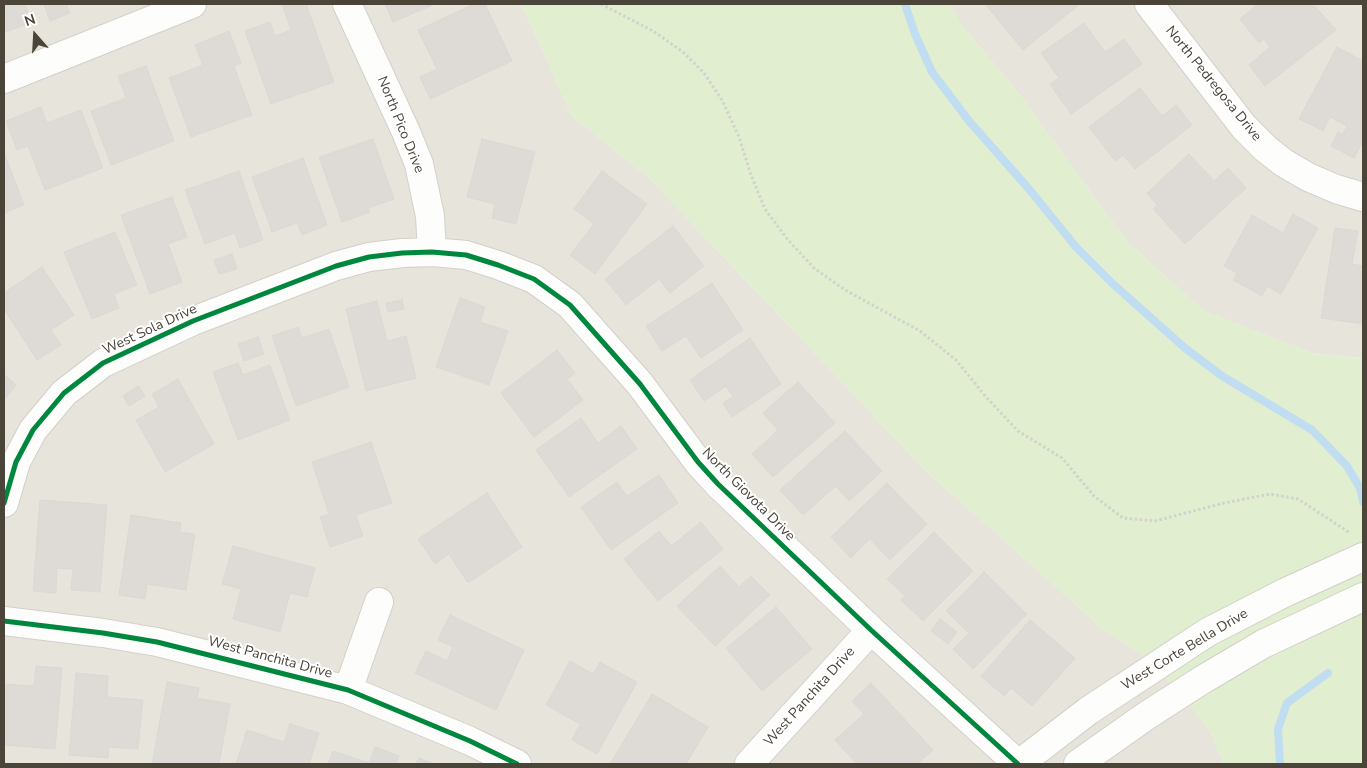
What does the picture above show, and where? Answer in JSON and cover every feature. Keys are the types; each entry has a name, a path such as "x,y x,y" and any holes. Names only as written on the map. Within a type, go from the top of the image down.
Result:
{"street":[{"path":"4,79 192,4"},
{"name":"North Pico Drive","path":"346,4 419,164 430,216 432,252"},
{"name":"North Pedregosa Drive","path":"1158,7 1244,127 1266,149 1284,163 1308,177 1363,197"},
{"name":"West Sola Drive","path":"4,503 16,462 33,430 64,393 103,363 193,321 336,266 369,257 432,252"},
{"name":"North Giovota Drive","path":"432,252 466,255 498,264 534,280 570,304 640,384 698,462 718,484 871,630 1018,764"},
{"name":"West Corte Bella Drive","path":"1018,764 1088,711 1208,632 1284,593 1360,546"},
{"path":"1078,764 1139,720 1202,680 1264,644 1363,597"},
{"path":"348,690 379,602"},
{"name":"West Panchita Drive","path":"4,621 103,633 157,642 348,690 470,741 517,764"},
{"name":"West Panchita Drive","path":"749,764 871,630"}],"path":[{"path":"602,4 653,31 682,52 704,73 722,100 739,137 751,175 765,209 788,240 814,268 845,290 920,331 956,360 986,397 1018,431 1062,458 1094,496 1123,518 1155,521 1224,503 1270,494 1298,499 1349,533 1360,546"}],"shaded area":[{"path":"4,4 521,4 572,116 648,177 925,470 1103,629 1147,658 1188,701 1212,736 1224,764 4,764"},
{"path":"949,4 1363,4 1363,358 1312,353 1204,311 1128,243 1017,91 964,28"}],"green space":[{"path":"521,4 949,4 964,28 1017,91 1128,243 1204,311 1312,353 1363,358 1363,764 1224,764 1212,736 1188,701 1147,658 1103,629 925,470 648,177 572,116"}],"building":[{"path":"4,4 25,4 32,22 6,32"},
{"path":"44,4 66,4 70,13 50,21"},
{"path":"282,4 306,4 334,82 271,104 245,31 270,22 275,36 291,30"},
{"path":"385,4 435,4 393,22"},
{"path":"474,4 485,4 512,61 430,99 420,77 437,69 418,30"},
{"path":"985,4 1080,4 1023,50"},
{"path":"1258,4 1313,4 1336,30 1265,86 1249,65 1270,47 1264,39 1259,43 1240,19"},
{"path":"1084,23 1105,52 1124,39 1142,64 1071,114 1050,84 1059,78 1041,53"},
{"path":"229,31 241,63 234,66 252,115 191,137 169,78 203,65 195,45"},
{"path":"1337,47 1363,61 1363,141 1354,158 1331,146 1338,132 1343,134 1347,126 1330,117 1323,131 1299,119"},
{"path":"146,66 174,141 111,165 91,111 126,98 118,76"},
{"path":"1140,88 1162,116 1176,105 1192,125 1135,169 1123,155 1115,161 1089,127"},
{"path":"41,107 47,123 81,110 103,168 45,190 28,146 17,150 6,121"},
{"path":"373,139 394,199 368,208 370,212 342,222 319,157"},
{"path":"482,139 535,152 516,224 492,218 495,204 467,197"},
{"path":"4,152 24,205 4,213"},
{"path":"1189,154 1214,181 1228,168 1246,188 1185,244 1153,209 1157,205 1147,193"},
{"path":"303,158 327,225 302,235 297,223 272,232 252,177"},
{"path":"239,171 263,240 240,248 235,233 205,244 185,190"},
{"path":"602,171 647,204 595,274 570,255 594,224 574,209"},
{"path":"172,197 187,237 168,244 182,282 150,294 121,215"},
{"path":"1293,214 1318,228 1281,294 1267,286 1262,296 1233,280 1237,273 1224,266 1252,215 1283,233"},
{"path":"673,226 704,266 670,293 659,279 626,305 605,279"},
{"path":"1335,228 1358,231 1352,264 1363,266 1363,324 1321,318"},
{"path":"115,232 137,285 114,294 119,308 92,319 64,252"},
{"path":"232,254 237,269 219,274 214,260"},
{"path":"42,267 74,315 51,330 61,345 37,360 4,309 4,293"},
{"path":"712,283 743,330 701,358 686,336 662,351 646,326"},
{"path":"460,298 485,307 480,322 508,331 489,385 436,367"},
{"path":"402,300 404,309 388,312 386,303"},
{"path":"377,301 387,341 406,336 416,378 366,391 346,309"},
{"path":"298,327 302,338 329,329 349,387 296,406 272,336"},
{"path":"258,337 264,354 244,361 238,344"},
{"path":"750,338 781,384 732,417 723,403 733,396 726,386 704,401 690,380"},
{"path":"557,350 575,373 567,379 583,400 534,437 501,393"},
{"path":"238,363 243,375 270,365 290,420 238,440 213,372"},
{"path":"4,374 16,385 4,400"},
{"path":"178,379 214,444 165,472 136,420 159,407 152,394"},
{"path":"798,382 835,423 773,477 752,454 778,430 763,413"},
{"path":"138,386 145,396 129,406 123,396"},
{"path":"581,418 598,443 621,426 637,449 569,497 536,450"},
{"path":"845,431 882,471 849,501 836,486 803,515 780,490"},
{"path":"371,442 392,503 356,515 363,536 330,547 320,517 329,514 312,462"},
{"path":"659,475 678,503 611,550 581,507 617,482 627,496"},
{"path":"887,483 927,524 890,560 870,539 851,558 831,537"},
{"path":"487,493 522,547 468,583 449,554 435,564 418,539"},
{"path":"40,500 107,505 100,592 71,590 73,569 57,568 56,593 33,591"},
{"path":"131,515 181,523 180,532 195,534 186,590 147,584 145,599 119,595"},
{"path":"701,522 723,549 658,601 624,559 659,531 671,546"},
{"path":"934,532 973,571 923,621 901,600 905,596 887,579"},
{"path":"233,546 315,568 307,597 290,593 280,632 233,619 241,589 222,584"},
{"path":"720,566 739,587 751,576 770,595 715,646 677,606"},
{"path":"984,572 1027,614 973,669 953,649 969,633 946,611"},
{"path":"776,607 812,649 762,691 726,648"},
{"path":"450,615 524,650 496,710 415,673 426,651 447,661 453,647 438,640"},
{"path":"940,619 957,632 948,644 931,631"},
{"path":"1030,620 1075,658 1032,706 1011,688 1004,696 981,676"},
{"path":"570,661 593,674 600,662 637,682 597,754 572,740 580,724 546,705"},
{"path":"36,666 62,668 55,749 4,745 4,684 34,686"},
{"path":"76,673 108,676 107,697 143,700 138,749 109,747 108,758 69,755"},
{"path":"167,682 199,688 197,698 230,704 219,764 152,764"},
{"path":"871,683 933,750 917,764 857,764 835,740 864,714 852,701"},
{"path":"652,694 708,727 686,764 610,764"},
{"path":"290,724 319,733 309,764 236,764 247,730 284,742"},
{"path":"375,747 399,756 396,764 328,764 333,751 369,763"},
{"path":"419,758 434,764 416,764"}],"waterway":[{"path":"905,4 915,34 932,72 969,121 1029,189 1076,247 1113,284 1185,348 1222,376 1312,430 1347,466 1360,488 1363,502"},
{"path":"1280,764 1278,729 1287,703 1328,673"}],"cycle path":[{"path":"4,503 16,462 33,430 64,393 103,363 193,321 336,266 369,257 402,253 432,252 466,255 534,279 570,305 640,384 698,462 718,484 871,630 1018,764"},
{"path":"4,621 103,633 157,642 348,690 470,741 517,764"}]}
